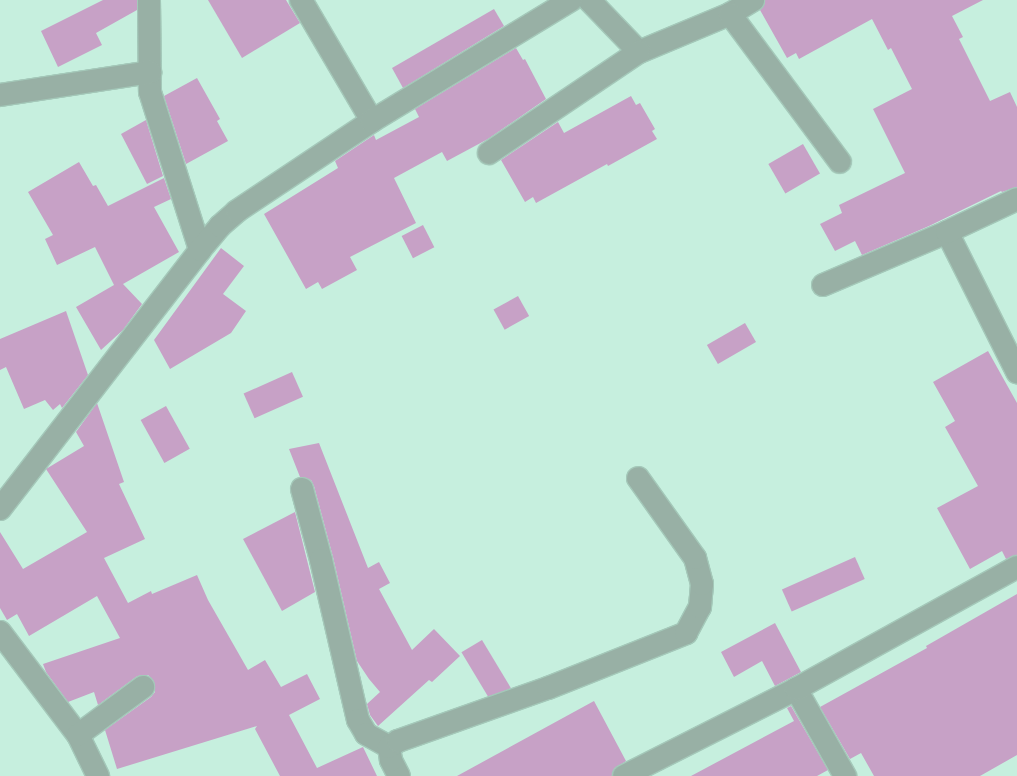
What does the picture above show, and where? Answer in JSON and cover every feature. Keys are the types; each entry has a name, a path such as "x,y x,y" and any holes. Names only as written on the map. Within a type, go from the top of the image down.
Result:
{"street":[{"path":"150,0 150,92 200,250"},
{"path":"301,0 372,121"},
{"path":"0,509 220,226 237,211 372,121 571,0"},
{"path":"588,0 639,52"},
{"path":"490,153 639,52 730,14 753,0"},
{"path":"730,14 840,162"},
{"path":"0,96 150,72"},
{"path":"823,285 947,232 1017,199"},
{"path":"947,232 1017,372"},
{"path":"389,747 398,741 548,688 686,633 700,607 702,584 695,558 638,478"},
{"path":"302,489 321,560 358,720 366,734 389,747"},
{"path":"624,776 796,689 1017,567"},
{"path":"0,632 78,735 98,776"},
{"path":"78,735 142,687"},
{"path":"796,689 845,776"},
{"path":"389,747 391,760 399,776"}],"building":[{"path":"103,0 137,0 137,10 96,33 102,45 58,67 41,31"},
{"path":"208,0 286,0 300,23 242,58"},
{"path":"765,0 983,0 952,16 963,37 959,39 990,101 1010,92 1017,107 1017,187 1002,192 1001,191 929,226 862,255 855,241 835,251 820,224 842,213 839,205 905,173 873,109 912,89 891,48 888,50 872,19 799,59 796,53 787,58 760,10"},
{"path":"494,9 504,26 403,88 392,68"},
{"path":"516,48 523,60 525,59 546,99 488,139 447,161 442,152 394,178 416,223 350,257 357,270 322,289 318,282 306,289 264,214 338,168 335,161 374,135 376,140 419,117 415,109"},
{"path":"197,78 220,119 217,121 228,141 186,164 164,96"},
{"path":"631,96 636,105 640,103 655,129 652,131 657,139 608,166 607,164 536,203 533,197 525,202 501,160 558,122 564,133"},
{"path":"146,120 163,176 147,184 121,134"},
{"path":"803,144 820,173 785,193 768,164"},
{"path":"79,162 93,186 96,185 108,206 164,178 171,199 154,207 179,252 123,284 142,304 123,330 101,350 76,307 114,285 95,247 57,265 45,239 53,235 28,192"},
{"path":"423,225 434,247 413,258 402,236"},
{"path":"221,248 244,266 223,294 246,311 231,333 170,369 154,340"},
{"path":"518,296 529,316 505,330 494,310"},
{"path":"66,311 88,375 62,408 60,404 53,410 45,400 24,409 6,367 0,370 0,339"},
{"path":"745,323 756,342 718,364 707,345"},
{"path":"988,351 1017,403 1017,555 1006,559 1002,551 970,569 937,508 978,486 945,427 955,421 933,382"},
{"path":"292,372 303,397 255,418 244,394"},
{"path":"97,403 124,482 119,484 145,539 104,558 128,603 151,591 152,594 197,575 208,600 248,670 265,660 281,687 307,674 320,699 289,715 317,768 363,747 377,776 280,776 255,729 257,726 117,769 105,730 151,697 155,692 153,680 148,675 136,677 98,705 94,692 68,702 46,672 43,664 120,638 97,596 29,636 17,614 7,620 0,608 0,532 23,569 87,532 46,469 84,446 76,432"},
{"path":"166,406 190,449 164,463 141,420"},
{"path":"319,443 368,568 379,562 390,583 379,589 412,650 434,629 460,656 432,682 429,680 378,726 370,715 367,704 380,692 357,661 333,557 314,486 311,480 300,477 289,449"},
{"path":"295,512 315,592 282,611 243,539"},
{"path":"855,557 865,579 792,611 782,590"},
{"path":"1017,594 1017,755 980,776 874,776 861,753 850,759 820,707 927,648 926,646"},
{"path":"775,623 801,672 775,686 762,661 734,677 721,652"},
{"path":"482,640 511,688 490,700 461,652"},
{"path":"594,701 626,761 614,769 612,776 457,776"},
{"path":"791,706 828,770 817,776 691,776 794,721 787,708"}]}
